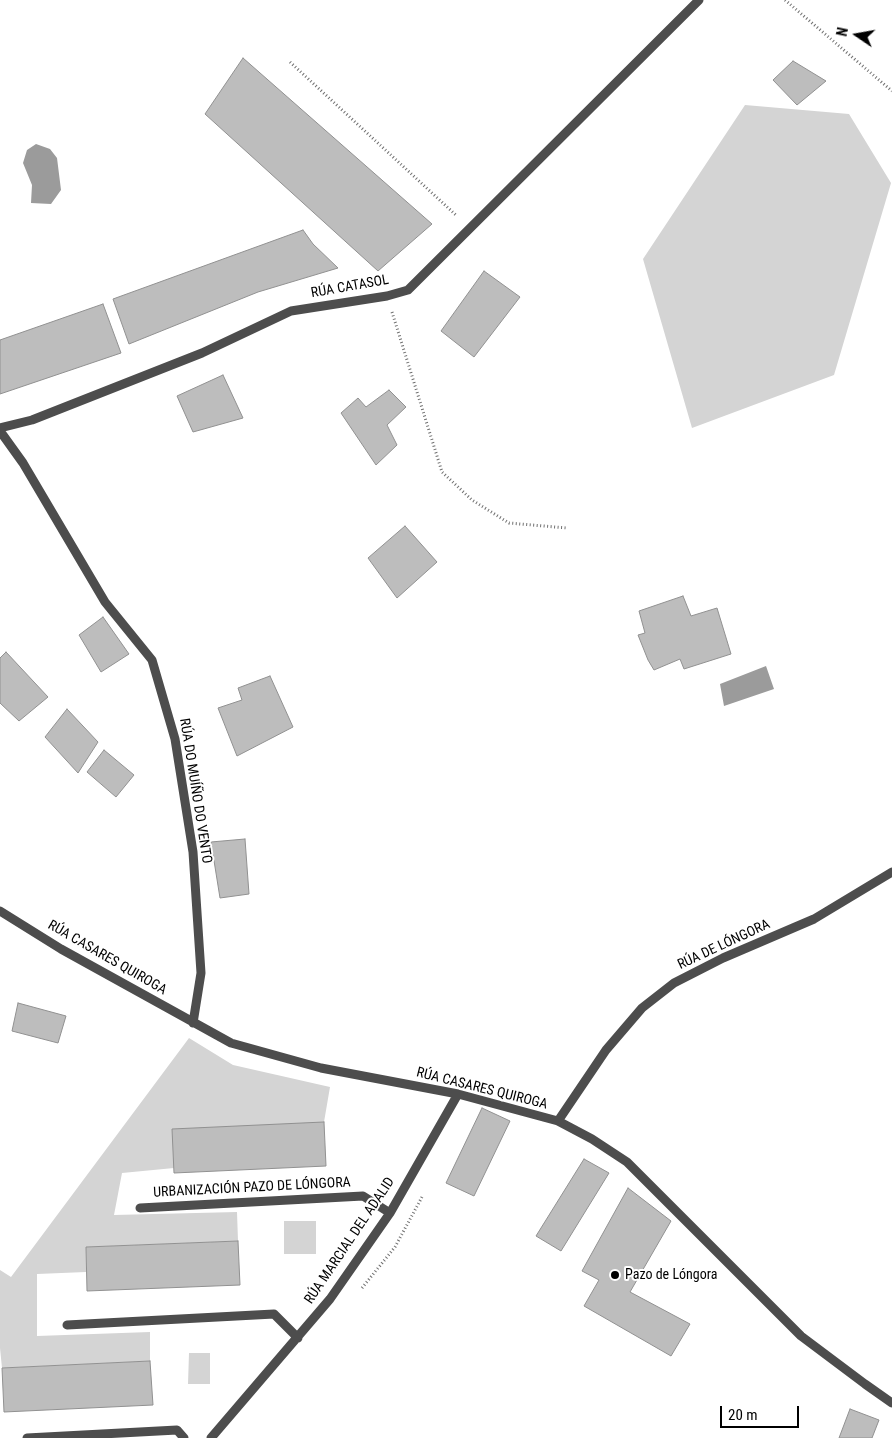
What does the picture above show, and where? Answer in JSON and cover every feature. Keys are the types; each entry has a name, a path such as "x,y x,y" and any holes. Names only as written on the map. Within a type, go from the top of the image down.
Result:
{"street":[{"name":"RÚA CATASOL","path":"0,429 32,420 193,356 291,311 386,296 408,290 699,0"},
{"name":"RÚA DO MUÍÑO DO VENTO","path":"0,429 23,463 105,602 152,660 175,739 193,852 201,973 193,1023"},
{"name":"RÚA DE LÓNGORA","path":"558,1121 606,1050 642,1008 674,983 723,958 814,919 892,872"},
{"name":"RÚA CASARES QUIROGA","path":"0,911 231,1043 321,1068 458,1094 558,1121 592,1139 627,1162 801,1336 892,1403"},
{"name":"RÚA MARCIAL DEL ADALID","path":"211,1438 330,1299 390,1213 458,1094"},
{"name":"URBANIZACIÓN PAZO DE LÓNGORA","path":"140,1208 363,1196 390,1213"},
{"path":"67,1325 274,1314 298,1338"},
{"path":"27,1438 176,1430 184,1438"}],"path":[{"path":"785,0 892,91"},
{"path":"290,62 470,228"},
{"path":"386,296 442,472 472,500 509,523 567,528"}],"shaded area":[{"path":"745,105 849,114 891,183 834,375 692,428 643,259"},
{"path":"36,144 50,149 57,158 61,190 51,204 31,203 32,185 23,163 27,150"},
{"path":"766,666 774,689 724,706 720,684"},
{"path":"189,1038 233,1065 330,1087 324,1122 174,1168 122,1173 114,1215 237,1212 238,1241 86,1247 86,1272 37,1274 37,1336 150,1332 150,1361 2,1368 0,1348 0,1270 11,1277"},
{"path":"284,1221 316,1221 316,1254 284,1254"},
{"path":"189,1353 210,1353 210,1384 188,1384"}],"building":[{"path":"243,58 432,224 378,271 205,114"},
{"path":"793,61 826,81 797,105 773,80"},
{"path":"303,230 313,244 338,268 258,292 129,344 113,299"},
{"path":"484,271 520,297 474,357 441,331"},
{"path":"103,304 121,353 0,394 0,340"},
{"path":"223,375 243,418 193,432 177,396"},
{"path":"389,390 406,407 387,425 397,445 376,465 341,413 358,398 366,407"},
{"path":"405,526 437,562 397,598 368,558"},
{"path":"683,596 691,616 717,608 731,654 684,669 680,659 654,670 638,635 645,633 639,611"},
{"path":"103,617 129,654 101,672 79,635"},
{"path":"6,652 48,697 19,721 0,703 0,658"},
{"path":"270,676 293,727 237,756 218,708 242,700 238,688"},
{"path":"67,709 98,742 78,773 45,737"},
{"path":"104,750 134,775 116,797 87,772"},
{"path":"245,839 249,894 220,898 211,842"},
{"path":"18,1003 66,1016 58,1043 12,1031"},
{"path":"482,1108 510,1121 474,1196 446,1183"},
{"path":"324,1122 326,1166 174,1173 172,1129"},
{"path":"584,1159 609,1173 561,1251 536,1236"},
{"name":"Pazo de Lóngora","path":"628,1188 671,1221 630,1292 690,1324 671,1356 584,1306 599,1280 582,1271"},
{"path":"238,1241 240,1285 87,1291 86,1247"},
{"path":"150,1361 153,1405 4,1412 2,1368"},
{"path":"850,1409 879,1420 872,1438 839,1438"}],"place":[{"name":"Pazo de Lóngora","path":"615,1275"}]}
